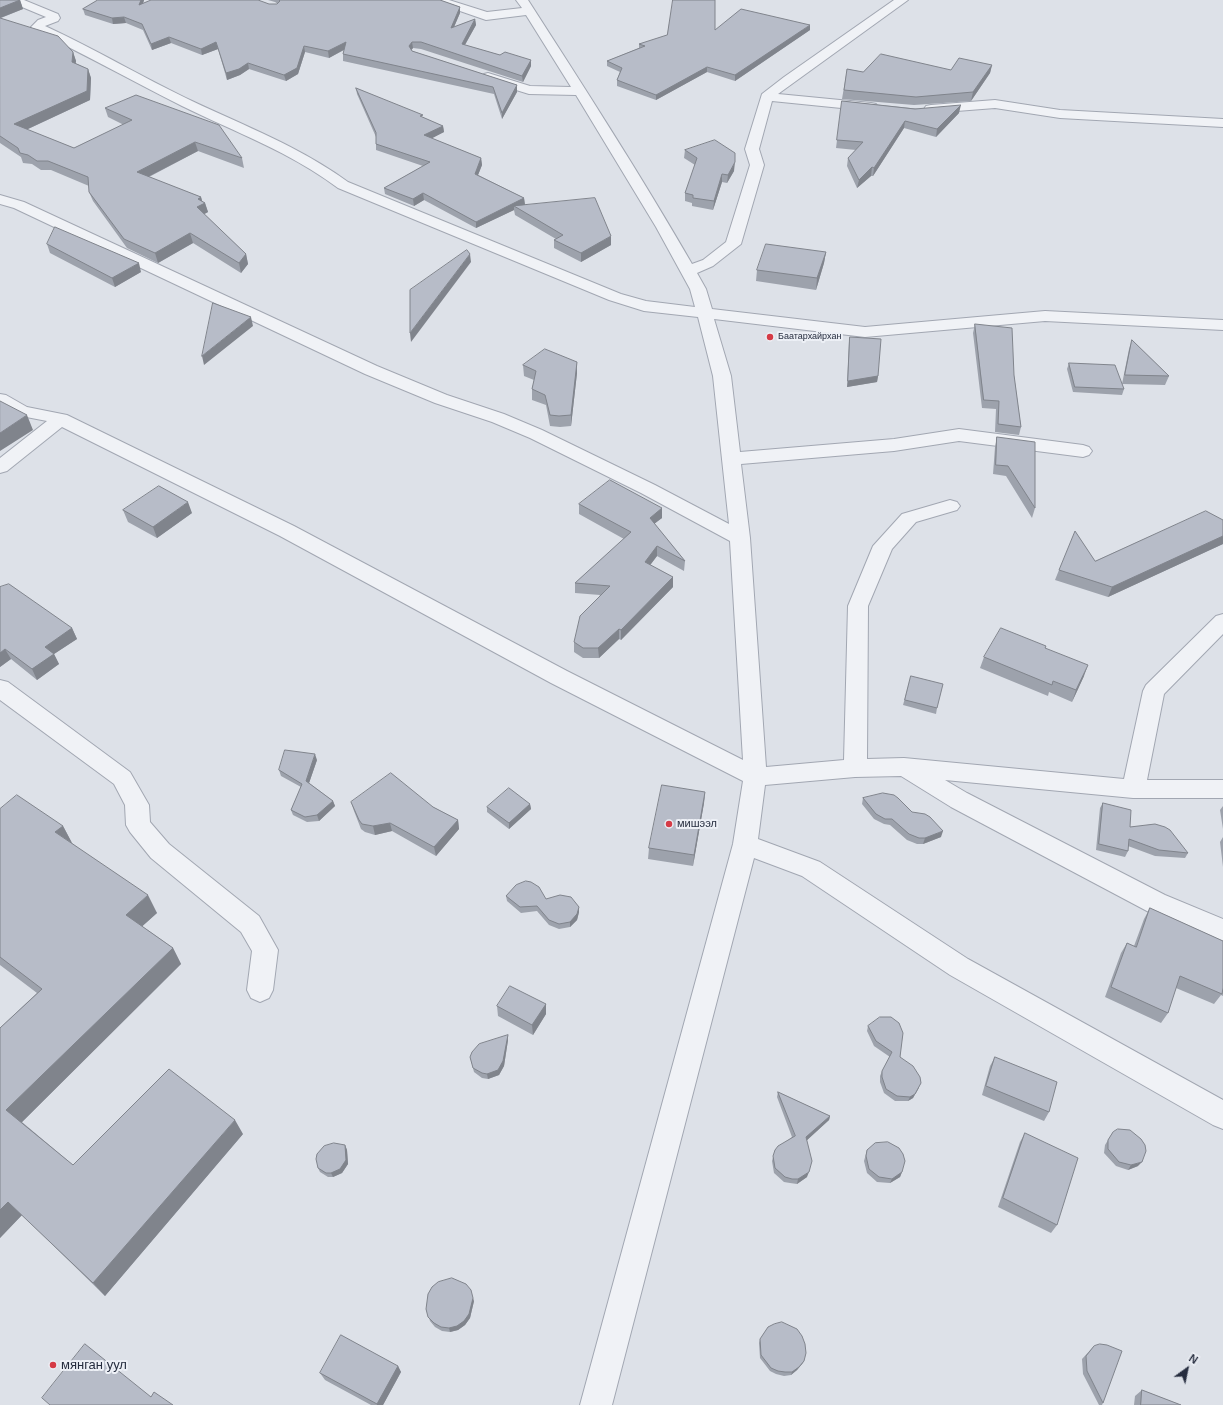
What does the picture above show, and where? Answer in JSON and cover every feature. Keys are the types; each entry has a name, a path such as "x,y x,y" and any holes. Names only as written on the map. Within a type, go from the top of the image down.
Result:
{"street":[{"path":"14,0 54,16 54,18 37,27 103,59 186,103 299,157 326,172 343,185 615,297 644,306 865,332 1045,316 1223,325"},
{"path":"438,0 486,16 525,6 557,54 663,227 698,289 722,376 740,538 755,777 745,844 596,1405"},
{"path":"688,271 708,263 733,244 757,165 752,149 767,97 788,80 902,0"},
{"path":"476,73 529,90 579,92"},
{"path":"767,97 883,108"},
{"path":"921,110 995,104 1060,114 1223,123"},
{"path":"0,198 19,205 371,370 441,399 498,418 536,434 648,489 740,538"},
{"path":"0,399 22,411 61,419 287,531 559,677 755,777 855,768 904,767 995,774 1133,789 1223,789"},
{"path":"0,467 61,419"},
{"path":"731,458 894,445 959,435 1083,451"},
{"path":"855,768 858,606 883,546 909,518 950,506"},
{"path":"1133,789 1154,692 1223,621"},
{"path":"0,688 122,778 136,805 138,825 160,851 250,924 265,950 260,990"},
{"path":"904,767 959,800 1156,903 1223,931"},
{"path":"745,844 811,869 959,967 1223,1116"}],"building":[{"path":"0,0 20,0 0,8"},
{"path":"98,0 141,0 139,5 151,0 258,0 269,4 277,4 280,1 279,0 440,0 460,7 451,28 475,19 462,44 500,55 505,52 531,60 522,76 421,42 412,42 409,46 412,51 517,85 502,113 493,87 343,54 346,42 328,51 304,46 297,68 284,75 248,63 239,69 226,73 216,42 201,49 169,37 151,44 142,24 124,17 112,18 83,9"},
{"path":"673,0 715,0 715,30 741,9 810,25 735,75 707,67 656,95 617,80 622,68 607,61 645,46 639,44 667,35"},
{"path":"0,18 58,36 73,52 72,62 88,69 87,91 14,124 74,148 132,120 105,108 136,95 219,125 242,158 195,142 137,172 201,197 198,199 205,203 197,207 246,254 239,263 190,233 155,253 124,239 89,192 88,177 48,161 37,161 28,155 20,153 18,148 0,136"},
{"path":"881,54 951,70 959,58 992,65 973,92 916,97 844,90 847,69 863,72"},
{"path":"356,88 423,115 420,116 443,126 424,135 481,158 475,174 524,198 476,222 423,193 413,199 384,188 430,162 376,144 376,133"},
{"path":"842,101 915,109 961,105 937,129 905,121 874,168 872,167 859,180 848,158 863,142 837,140"},
{"path":"715,140 735,153 735,162 728,175 722,174 714,201 693,198 693,195 685,193 697,158 685,150"},
{"path":"595,198 611,236 581,253 554,240 563,235 514,206"},
{"path":"55,227 139,263 112,278 47,244"},
{"path":"766,244 826,252 817,278 757,270"},
{"path":"467,250 470,254 410,333 410,290"},
{"path":"213,303 251,317 202,356"},
{"path":"975,324 1012,328 1014,375 1021,427 998,424 999,401 984,400"},
{"path":"850,337 881,339 878,376 848,381"},
{"path":"1132,340 1169,376 1125,375"},
{"path":"545,349 577,362 571,415 550,415 545,395 532,389 536,371 523,365"},
{"path":"1069,363 1115,365 1124,389 1075,387"},
{"path":"0,401 27,415 0,433"},
{"path":"997,437 1035,442 1035,508 1008,466 996,465"},
{"path":"610,480 662,508 650,518 685,561 657,546 645,562 673,577 621,630 619,629 598,648 583,648 574,642 580,616 610,586 575,583 631,532 579,504"},
{"path":"159,486 188,502 153,527 123,510"},
{"path":"1206,511 1223,520 1223,536 1112,587 1059,570 1075,531 1095,561"},
{"path":"9,584 72,628 45,647 54,654 32,669 5,649 0,653 0,587"},
{"path":"1001,628 1088,665 1076,690 1053,681 1052,685 984,657"},
{"path":"911,676 943,684 937,708 905,700"},
{"path":"285,750 315,754 306,781 333,801 317,815 305,817 291,810 302,784 279,770"},
{"path":"391,773 433,807 458,820 434,847 390,823 373,826 362,824 359,820 351,802"},
{"path":"662,785 705,792 694,855 649,848"},
{"path":"509,788 530,804 509,823 487,807"},
{"path":"883,793 894,795 912,812 925,814 930,817 943,831 925,838 919,838 909,834 892,819 885,819 876,814 863,798"},
{"path":"17,795 63,826 55,832 148,895 126,915 173,948 6,1110 73,1165 169,1069 235,1120 93,1283 8,1202 0,1210 0,1028 42,989 0,957 0,809"},
{"path":"1103,803 1131,810 1130,827 1155,824 1165,827 1170,830 1188,853 1159,850 1129,839 1128,851 1099,844"},
{"path":"526,881 539,887 546,899 560,895 571,897 579,907 577,914 570,922 559,924 549,920 537,906 520,907 506,896 516,885"},
{"path":"1150,908 1223,941 1222,994 1180,976 1168,1013 1111,987 1127,943 1136,947"},
{"path":"510,986 546,1004 532,1025 497,1006"},
{"path":"880,1017 891,1017 899,1023 903,1033 900,1057 913,1066 920,1077 921,1083 915,1094 910,1097 897,1096 886,1089 882,1077 882,1071 892,1052 876,1041 868,1026"},
{"path":"508,1035 503,1061 498,1070 487,1074 473,1068 470,1057 472,1052 479,1044"},
{"path":"995,1057 1057,1082 1049,1112 986,1086"},
{"path":"778,1092 830,1116 806,1137 812,1161 809,1172 798,1179 785,1177 775,1168 773,1156 775,1150 778,1146 795,1136"},
{"path":"1118,1129 1130,1130 1141,1139 1145,1145 1146,1151 1142,1162 1131,1165 1119,1162 1108,1149 1108,1140 1113,1132"},
{"path":"1025,1133 1078,1158 1057,1225 1003,1198"},
{"path":"888,1142 899,1148 905,1161 902,1172 892,1179 879,1177 869,1169 866,1156 867,1150 875,1143"},
{"path":"334,1143 345,1145 346,1160 340,1169 331,1173 326,1173 318,1168 316,1159 317,1154 324,1146"},
{"path":"452,1278 466,1284 471,1290 473,1298 469,1314 464,1321 457,1326 449,1328 441,1327 428,1317 426,1309 428,1294 432,1287 438,1282"},
{"path":"782,1322 797,1329 805,1344 806,1353 804,1361 792,1372 778,1371 771,1368 761,1355 760,1339 768,1327"},
{"path":"341,1335 398,1366 377,1404 320,1373"},
{"path":"85,1344 151,1397 154,1392 173,1405 50,1405 42,1398"},
{"path":"1100,1344 1122,1351 1103,1403 1087,1371 1086,1356 1094,1346"},
{"path":"1142,1390 1181,1405 1141,1405"}],"place":[{"name":"Баатархайрхан","path":"770,337"},
{"name":"мишээл","path":"669,824"},
{"name":"мянган уул","path":"53,1365"}]}
